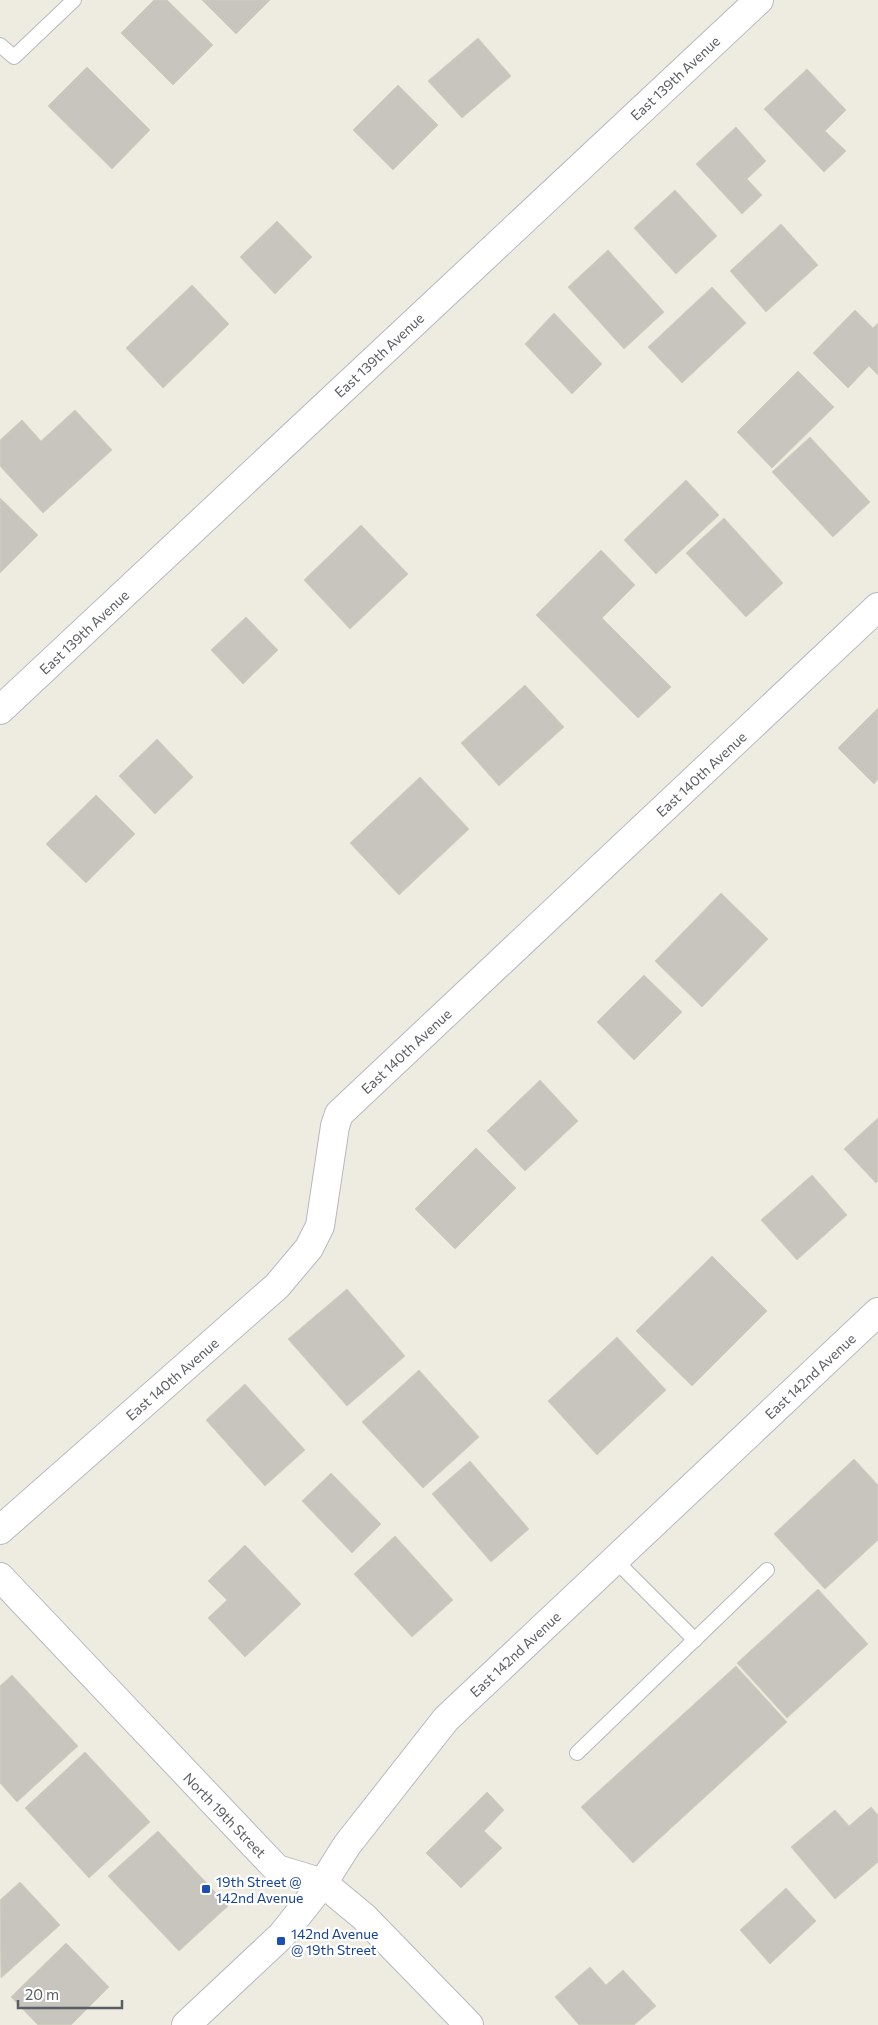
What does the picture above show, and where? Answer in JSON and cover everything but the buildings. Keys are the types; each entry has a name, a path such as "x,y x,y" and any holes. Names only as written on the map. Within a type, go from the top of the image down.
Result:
{"street":[{"name":"East 139th Avenue","path":"0,710 759,0"},
{"name":"East 140th Avenue","path":"0,1530 277,1286 310,1248 320,1226 335,1126 339,1114 878,607"},
{"name":"East 142nd Avenue","path":"186,2025 282,1935 323,1883 347,1845 446,1719 878,1312"},
{"name":"North 19th Street","path":"0,1578 277,1869 323,1883 364,1917 469,2025"}],"lane":[{"path":"0,45 14,58 74,0"},
{"path":"615,1560 695,1640"},
{"path":"577,1753 767,1570"}],"place":[{"name":"19th Street @ 142nd Avenue","path":"206,1889"},
{"name":"142nd Avenue @ 19th Street","path":"281,1941"}]}
